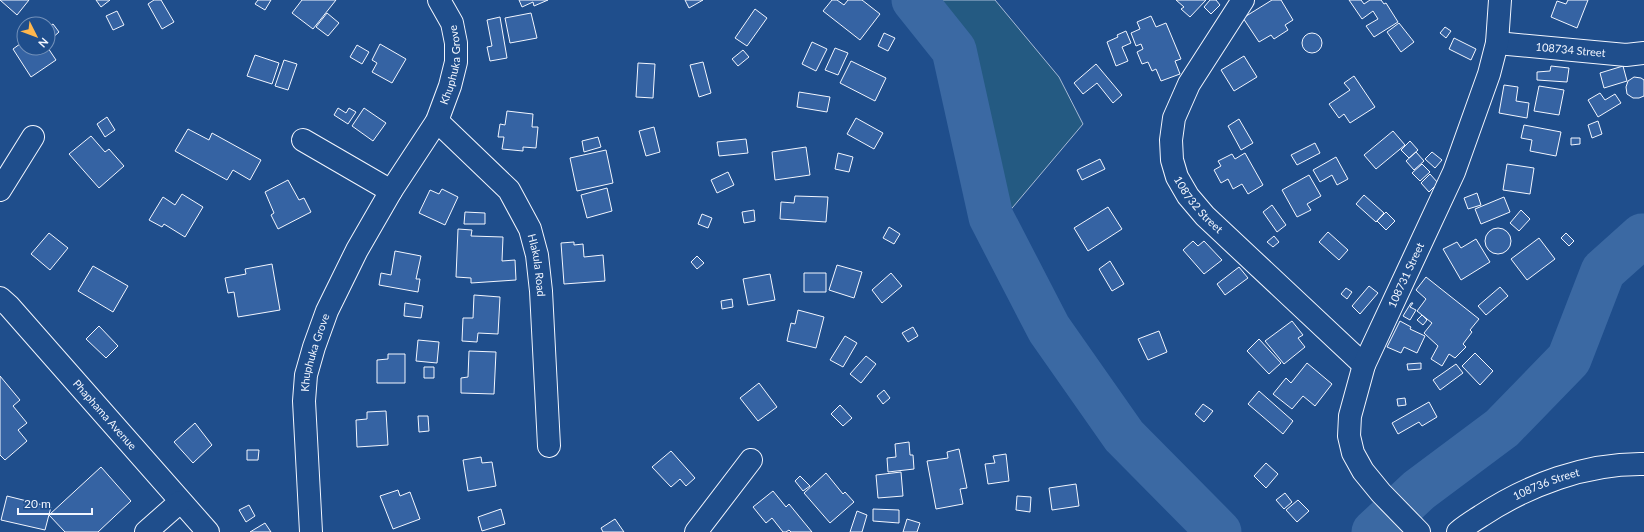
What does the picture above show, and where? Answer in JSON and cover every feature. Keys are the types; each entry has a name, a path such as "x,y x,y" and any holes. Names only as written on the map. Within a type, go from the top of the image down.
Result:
{"street":[{"name":"Khuphuka Grove","path":"311,532 304,401 306,375 327,311 357,250 391,191 437,121 450,86 456,62 456,43 452,22 439,0"},
{"name":"108732 Street","path":"1243,0 1189,84 1174,118 1171,140 1172,160 1177,177 1188,196 1205,216 1364,365"},
{"name":"108731 Street","path":"1412,525 1380,493 1353,453 1349,436 1350,416 1364,365 1454,172 1489,74 1497,43 1500,0"},
{"name":"108734 Street","path":"1497,43 1626,55 1644,53"},
{"name":"Hlakula Road","path":"437,121 509,190 530,229 537,255 541,291 549,446"},
{"path":"0,190 33,137"},
{"path":"303,140 391,191"},
{"name":"Phaphama Avenue","path":"0,298 9,306 208,532"},
{"path":"696,532 751,460"},
{"name":"108736 Street","path":"1458,532 1495,507 1552,480 1591,470 1644,464"},
{"path":"146,532 180,502"}],"shaded area":[{"path":"922,0 995,0 1059,77 1083,124 1002,220 958,44"}],"building":[{"path":"0,0 29,0 17,15"},
{"path":"96,0 110,0 101,7"},
{"path":"154,0 161,0 174,22 162,29 148,4"},
{"path":"258,0 271,0 265,10 255,4"},
{"path":"302,0 336,0 313,29 292,13"},
{"path":"519,0 548,0 534,6 533,2 522,7"},
{"path":"685,0 703,0 689,8"},
{"path":"832,0 837,0 844,5 848,0 862,0 880,14 860,40 823,11"},
{"path":"1176,0 1206,0 1190,17 1181,9 1184,7"},
{"path":"1210,0 1216,0 1220,5 1211,14 1204,7"},
{"path":"1272,0 1281,0 1293,20 1285,25 1288,30 1274,39 1271,35 1259,42 1243,18"},
{"path":"1349,0 1361,0 1364,4 1370,0 1381,0 1384,4 1386,3 1398,22 1374,37 1366,26 1378,19 1373,11 1362,19"},
{"path":"1568,0 1588,0 1577,28 1551,17 1557,1 1566,4"},
{"path":"755,9 767,18 747,46 735,38"},
{"path":"117,11 124,25 113,30 106,16"},
{"path":"327,13 339,23 328,36 316,27"},
{"path":"531,13 537,38 510,43 505,18"},
{"path":"1151,16 1156,27 1166,23 1181,59 1175,61 1180,74 1161,81 1156,69 1152,71 1148,62 1142,64 1137,52 1143,49 1141,44 1136,46 1131,33 1140,29 1137,22"},
{"path":"500,17 507,58 490,61 487,47 492,46 487,20"},
{"path":"1399,23 1414,42 1401,52 1387,32"},
{"path":"1445,27 1451,31 1446,38 1440,33"},
{"path":"1126,31 1131,43 1122,47 1128,61 1116,66 1107,42"},
{"path":"884,33 895,38 888,51 878,46"},
{"path":"1312,33 1319,36 1322,43 1319,50 1312,53 1305,50 1302,43 1305,36"},
{"path":"1454,38 1476,49 1471,60 1449,49"},
{"path":"812,42 827,49 816,71 802,64"},
{"path":"380,44 406,59 392,83 372,72 377,63 372,60"},
{"path":"357,45 369,52 362,64 350,57"},
{"path":"16,47 16,54 13,49"},
{"path":"835,48 848,53 838,75 825,70"},
{"path":"743,50 749,57 738,66 732,59"},
{"path":"255,55 279,63 272,84 247,76"},
{"path":"18,56 53,56 56,60 31,77"},
{"path":"1244,56 1257,77 1234,91 1221,70"},
{"path":"284,60 297,64 288,90 275,86"},
{"path":"851,61 886,78 875,101 840,83"},
{"path":"703,62 711,93 699,97 690,65"},
{"path":"638,63 655,64 653,98 636,97"},
{"path":"1096,64 1122,95 1113,103 1097,83 1083,94 1074,83"},
{"path":"1551,66 1569,68 1567,82 1537,80 1537,72 1550,71"},
{"path":"1623,66 1627,81 1604,88 1600,73"},
{"path":"1354,76 1375,107 1350,123 1344,114 1339,118 1329,104 1350,90 1344,83"},
{"path":"1634,77 1644,80 1644,96 1639,98 1633,98 1627,94 1626,87 1628,81"},
{"path":"1504,85 1518,87 1516,101 1529,103 1527,118 1499,113"},
{"path":"1539,86 1564,90 1559,115 1534,111"},
{"path":"799,92 830,97 827,112 797,107"},
{"path":"1600,93 1605,100 1615,94 1621,103 1598,117 1588,100"},
{"path":"338,108 346,113 349,108 356,112 348,124 334,115"},
{"path":"364,108 386,123 373,141 352,126"},
{"path":"507,111 533,114 532,127 538,127 536,148 523,147 523,151 502,149 504,137 498,137 500,124 505,125"},
{"path":"107,117 115,130 105,137 97,124"},
{"path":"856,118 883,133 874,149 847,134"},
{"path":"1239,119 1253,143 1241,150 1228,126"},
{"path":"1598,121 1602,134 1592,138 1588,125"},
{"path":"1524,125 1561,132 1556,156 1530,151 1532,140 1521,138"},
{"path":"654,127 660,152 646,156 639,131"},
{"path":"188,129 209,140 212,133 261,160 250,180 233,170 227,180 175,151"},
{"path":"1393,131 1405,145 1376,169 1364,155"},
{"path":"91,136 105,152 109,149 124,166 99,188 69,154"},
{"path":"598,137 601,147 584,152 582,141"},
{"path":"1571,138 1580,138 1580,144 1571,145"},
{"path":"746,139 748,153 719,156 717,142"},
{"path":"1410,141 1418,150 1409,158 1401,150"},
{"path":"1315,143 1320,153 1297,165 1291,155"},
{"path":"806,147 810,175 775,180 772,152"},
{"path":"606,150 613,183 577,191 570,158"},
{"path":"1416,152 1424,161 1414,170 1406,161"},
{"path":"1432,152 1442,160 1435,168 1425,159"},
{"path":"838,153 853,157 849,172 835,169"},
{"path":"1245,153 1263,185 1248,194 1242,184 1233,189 1228,179 1221,183 1214,170 1221,166 1218,161 1232,154 1235,159"},
{"path":"1336,157 1348,179 1337,185 1332,175 1320,182 1313,170"},
{"path":"1100,159 1105,169 1082,180 1077,170"},
{"path":"1422,164 1430,172 1420,181 1412,173"},
{"path":"1507,164 1534,168 1530,194 1503,190"},
{"path":"728,172 734,185 717,193 711,180"},
{"path":"1430,174 1438,183 1429,192 1421,183"},
{"path":"1309,175 1321,196 1307,204 1311,210 1297,217 1282,190"},
{"path":"288,180 299,200 304,198 311,212 278,229 271,215 274,213 265,192"},
{"path":"607,188 612,211 587,218 581,195"},
{"path":"442,189 458,197 445,225 419,213 430,190 439,194"},
{"path":"1477,193 1481,205 1468,209 1464,198"},
{"path":"182,194 203,207 185,237 164,224 162,227 149,220 163,197 175,205"},
{"path":"1364,195 1384,213 1376,222 1356,204"},
{"path":"795,196 828,197 826,222 780,219 781,202 794,203"},
{"path":"1504,197 1510,212 1481,224 1475,209"},
{"path":"1272,205 1286,225 1277,232 1263,212"},
{"path":"1108,207 1122,229 1088,251 1074,228"},
{"path":"754,210 755,221 744,223 742,212"},
{"path":"1521,210 1530,219 1519,231 1510,223"},
{"path":"465,212 485,213 485,224 464,224"},
{"path":"1386,212 1395,221 1386,230 1377,221"},
{"path":"702,214 712,218 708,228 698,224"},
{"path":"889,227 900,234 894,244 883,238"},
{"path":"1498,228 1507,232 1511,241 1507,250 1498,254 1489,250 1485,241 1489,232"},
{"path":"458,229 472,230 471,236 503,237 502,261 515,260 516,280 471,283 471,278 456,277"},
{"path":"1328,232 1348,250 1339,260 1319,242"},
{"path":"49,233 68,248 50,270 31,254"},
{"path":"1566,233 1574,241 1569,246 1561,238"},
{"path":"1274,236 1279,242 1273,247 1267,242"},
{"path":"1539,238 1555,259 1527,280 1511,259"},
{"path":"1476,239 1490,262 1461,280 1443,249 1457,242 1461,248"},
{"path":"1193,241 1198,246 1204,241 1222,260 1204,274 1183,250"},
{"path":"574,242 574,245 583,244 584,257 603,255 605,281 564,284 561,243"},
{"path":"395,251 421,256 416,279 420,279 418,292 379,285 381,273 391,275"},
{"path":"697,256 704,263 697,269 691,262"},
{"path":"1110,261 1124,284 1112,291 1099,269"},
{"path":"272,264 280,310 238,317 234,292 228,293 225,278 246,274 245,269"},
{"path":"837,265 862,272 854,298 829,290"},
{"path":"93,266 128,286 113,312 78,291"},
{"path":"1239,267 1248,278 1225,295 1217,284"},
{"path":"804,273 826,273 826,292 804,292"},
{"path":"891,273 902,286 882,303 872,290"},
{"path":"770,274 775,300 748,305 743,279"},
{"path":"1426,277 1479,319 1470,330 1472,332 1463,344 1466,347 1455,358 1449,354 1442,366 1431,359 1438,346 1424,333 1432,323 1417,311 1426,299 1416,290"},
{"path":"1369,286 1378,293 1360,314 1352,306"},
{"path":"1500,287 1508,296 1486,315 1478,306"},
{"path":"1346,288 1352,292 1347,299 1341,294"},
{"path":"474,295 500,297 498,334 478,333 477,342 462,341 463,318 473,318"},
{"path":"732,299 733,307 722,309 721,301"},
{"path":"405,303 423,306 421,318 404,316"},
{"path":"1411,303 1413,303 1410,307 1416,310 1410,320 1403,316"},
{"path":"798,310 824,317 816,348 787,341 791,323 795,324"},
{"path":"1422,315 1427,320 1423,325 1417,320"},
{"path":"1292,321 1303,335 1298,338 1305,347 1284,364 1265,341"},
{"path":"1400,321 1411,327 1410,329 1425,336 1417,353 1404,347 1401,353 1387,347"},
{"path":"99,326 118,346 106,358 86,339"},
{"path":"913,327 918,336 908,342 902,333"},
{"path":"1159,331 1167,352 1148,360 1138,339"},
{"path":"845,336 857,343 843,367 830,360"},
{"path":"1259,339 1281,363 1269,374 1247,351"},
{"path":"418,340 439,342 437,363 416,361"},
{"path":"469,351 496,352 494,394 461,393 461,378 468,377"},
{"path":"1475,353 1493,371 1480,385 1462,366"},
{"path":"388,354 405,354 405,383 377,383 377,360 388,359"},
{"path":"866,356 876,364 861,383 850,374"},
{"path":"1307,363 1332,384 1315,406 1303,396 1292,409 1273,394 1286,378 1291,383"},
{"path":"1421,363 1421,369 1408,370 1407,364"},
{"path":"1456,364 1463,373 1440,390 1433,380"},
{"path":"424,367 434,367 434,378 424,378"},
{"path":"0,376 20,400 13,406 27,423 18,430 27,441 5,460 0,455"},
{"path":"759,383 777,407 758,421 740,398"},
{"path":"884,390 890,398 883,404 877,396"},
{"path":"1259,391 1293,421 1283,434 1248,404"},
{"path":"1405,398 1406,405 1398,406 1397,399"},
{"path":"1429,402 1437,417 1422,426 1419,422 1398,434 1392,423"},
{"path":"1203,404 1213,411 1204,422 1195,414"},
{"path":"840,405 852,418 843,426 831,414"},
{"path":"386,411 388,445 357,447 356,420 367,419 367,412"},
{"path":"418,416 428,416 429,431 419,432"},
{"path":"195,423 212,445 193,463 174,442"},
{"path":"909,442 910,455 913,455 914,469 888,472 887,458 896,457 895,444"},
{"path":"959,449 967,488 960,489 963,504 936,509 927,461 948,458 947,452"},
{"path":"247,450 259,450 258,460 247,460"},
{"path":"671,451 695,478 686,486 680,479 671,487 652,467"},
{"path":"1006,454 1009,481 988,484 985,464 995,463 993,456"},
{"path":"481,457 482,463 492,462 496,486 468,491 463,460"},
{"path":"1266,463 1278,474 1266,488 1254,476"},
{"path":"101,467 131,501 98,532 65,532 49,515"},
{"path":"901,472 903,496 878,498 876,475"},
{"path":"826,473 843,494 845,492 854,502 830,523 804,493"},
{"path":"800,476 810,486 803,491 795,481"},
{"path":"1076,484 1079,506 1052,510 1049,488"},
{"path":"398,490 400,496 410,492 420,519 393,529 380,496"},
{"path":"773,491 786,507 789,504 812,532 791,532 789,530 783,532 772,518 766,523 753,507"},
{"path":"1285,493 1292,502 1284,509 1276,500"},
{"path":"7,496 51,507 45,530 1,520"},
{"path":"1017,496 1031,497 1030,512 1016,510"},
{"path":"1298,500 1309,511 1297,522 1286,510"},
{"path":"249,505 255,516 246,522 239,510"},
{"path":"501,509 505,524 482,531 478,517"},
{"path":"873,509 899,510 899,523 873,521"},
{"path":"857,511 867,515 862,532 850,532"},
{"path":"615,519 624,532 603,532 601,528"},
{"path":"907,519 920,523 917,532 903,532"},
{"path":"265,523 271,532 250,532"}],"waterway":[{"path":"914,0 954,50 991,217 1049,329 1124,436 1219,532"},
{"path":"1374,532 1419,490 1502,428 1569,359 1603,271 1642,236 1644,236"}]}
